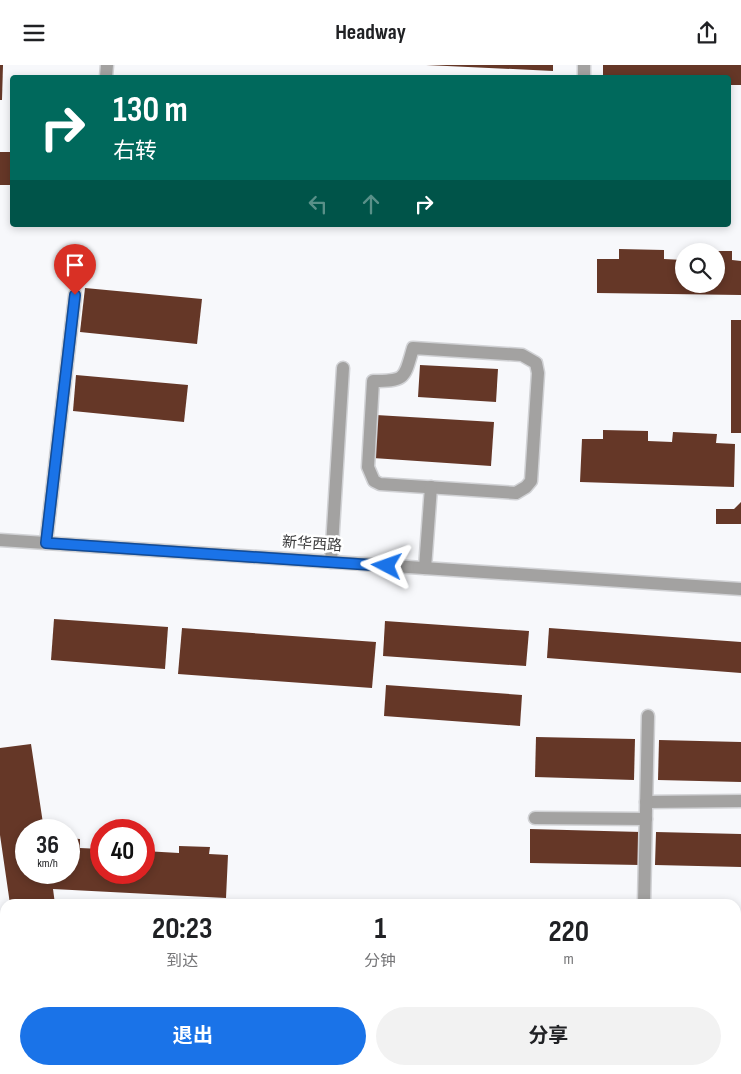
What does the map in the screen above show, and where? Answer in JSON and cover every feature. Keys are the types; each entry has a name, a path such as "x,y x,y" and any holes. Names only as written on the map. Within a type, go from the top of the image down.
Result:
{"street":[{"path":"46,543 75,295"},
{"path":"414,348 522,355 532,359 536,363 538,373 531,481 526,487 516,493 431,487 380,484 374,481 368,467 373,381 397,381 401,379 408,367 414,348"},
{"path":"331,562 343,368"},
{"path":"425,568 431,487"},
{"name":"新华西路","path":"0,540 741,589"},
{"path":"644,899 648,716"},
{"path":"646,802 741,801"},
{"path":"535,817 646,819"}],"building":[{"path":"0,65 3,65 2,100 0,100"},
{"path":"426,65 553,65 553,71"},
{"path":"603,65 741,65 741,85 731,85 731,75 603,75"},
{"path":"0,152 10,152 10,185 0,185"},
{"path":"619,249 664,250 664,259 675,260 675,293 725,293 725,251 732,251 732,260 741,261 741,295 597,293 597,259 619,259"},
{"path":"85,288 202,299 197,344 80,332"},
{"path":"731,320 741,320 741,433 731,433"},
{"path":"420,365 498,369 496,402 418,397"},
{"path":"76,375 188,385 184,422 73,411"},
{"path":"376,415 494,422 491,466 373,458"},
{"path":"603,430 648,431 648,441 672,442 673,432 717,434 716,443 735,444 734,487 580,482 582,439 603,439"},
{"path":"741,502 741,524 716,524 716,509 734,509"},
{"path":"54,619 168,627 165,669 51,660"},
{"path":"385,621 529,631 526,666 383,656"},
{"path":"182,628 376,642 372,688 178,674"},
{"path":"549,628 741,642 741,673 547,658"},
{"path":"386,685 522,695 520,726 384,716"},
{"path":"536,737 635,739 634,780 535,777"},
{"path":"659,740 741,742 741,782 658,780"},
{"path":"31,744 42,819 15,819 15,884 80,884 80,848 90,848 90,884 155,884 155,852 179,853 179,846 210,847 209,854 228,855 226,898 53,889 54,899 9,899 0,835 0,748"},
{"path":"530,829 641,832 640,865 530,863"},
{"path":"656,832 741,834 741,867 655,865"}],"route":[{"path":"75,295 46,543 387,566"}]}
